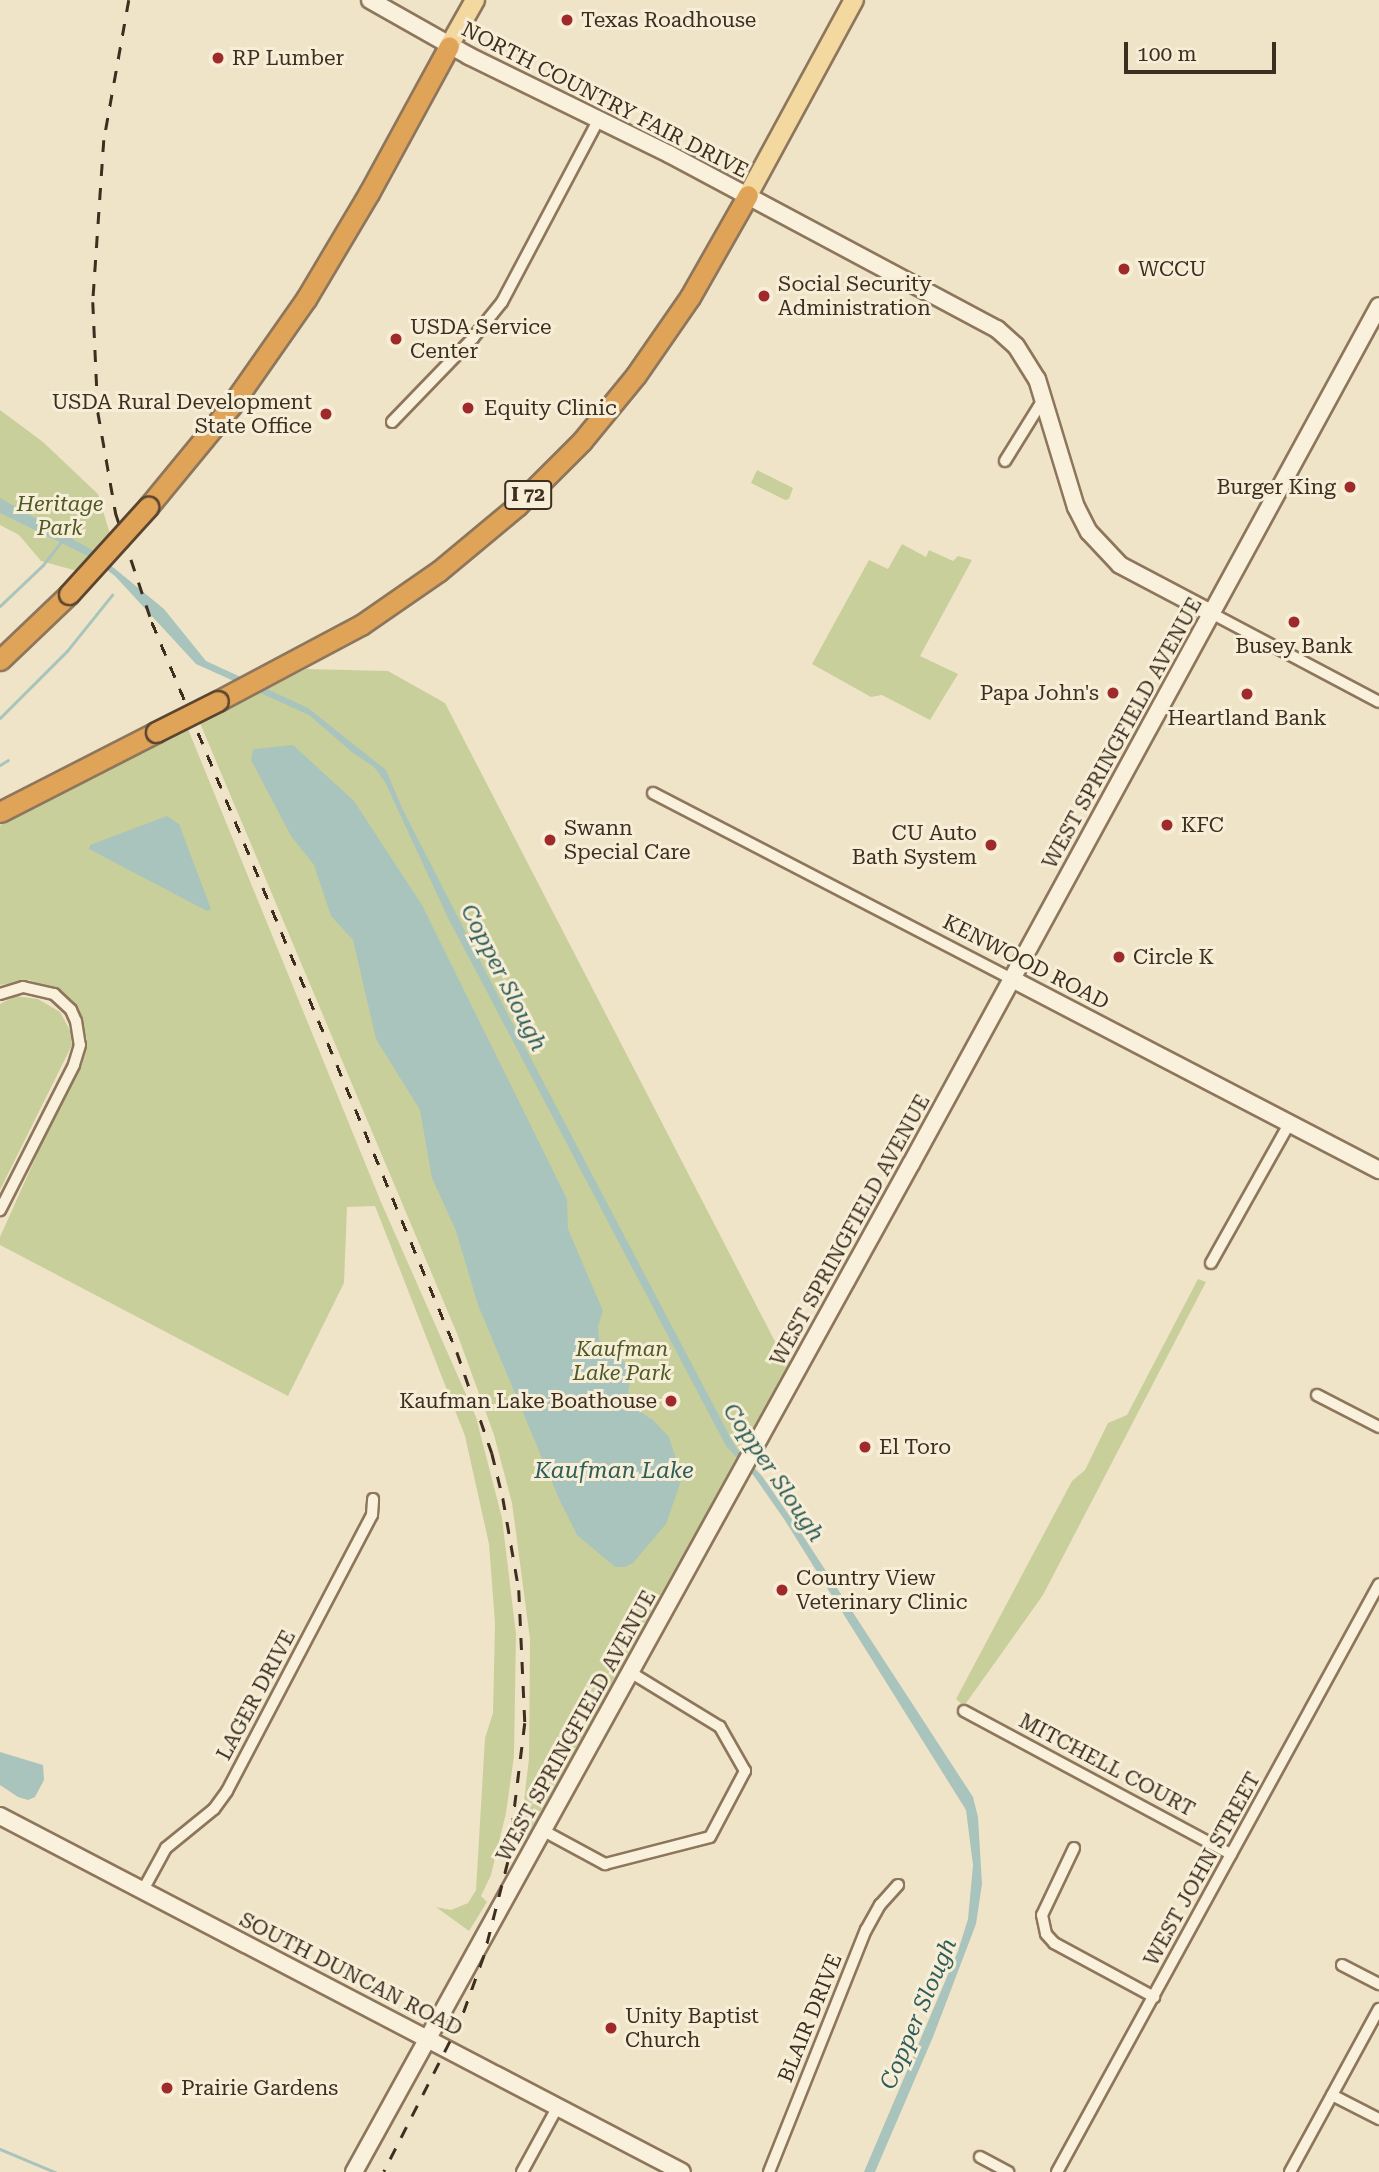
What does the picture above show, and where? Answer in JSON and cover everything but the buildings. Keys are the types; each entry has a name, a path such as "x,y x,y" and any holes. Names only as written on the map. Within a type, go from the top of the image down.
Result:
{"highway":[{"path":"0,660 69,594 148,508 231,406 306,299 369,193 449,46"},
{"name":"I 72","path":"0,813 361,625 439,571 517,506 582,440 636,375 690,297 748,195"}],"main road":[{"name":"NORTH COUNTRY FAIR DRIVE","path":"370,0 449,46 748,195 997,329 1027,361 1044,398 1065,475 1089,532 1120,565 1211,613"},
{"path":"449,46 475,0"},
{"path":"748,195 855,0"},
{"name":"WEST SPRINGFIELD AVENUE","path":"354,2172 750,1456 1379,306"},
{"name":"KENWOOD ROAD","path":"1012,979 1379,1170"},
{"name":"SOUTH DUNCAN ROAD","path":"0,1816 682,2172"}],"street":[{"path":"392,422 473,338 502,302 599,119"},
{"path":"1005,461 1044,398"},
{"path":"1211,613 1379,702"},
{"name":"KENWOOD ROAD","path":"653,793 1012,979"},
{"path":"0,994 13,988 35,987 64,1002 76,1021 80,1045 74,1065 0,1210"},
{"path":"1210,1263 1289,1124"},
{"path":"1317,1395 1379,1427"},
{"name":"LAGER DRIVE","path":"143,1890 166,1848 214,1809 227,1791 372,1515 373,1499"},
{"name":"WEST JOHN STREET","path":"1057,2172 1379,1584"},
{"path":"542,1830 605,1864 710,1837 744,1771 720,1727 630,1672"},
{"name":"MITCHELL COURT","path":"964,1711 1231,1854"},
{"path":"1074,1848 1042,1915 1046,1934 1054,1943 1154,1997"},
{"name":"BLAIR DRIVE","path":"769,2172 866,1930 880,1905 898,1885"},
{"path":"1342,1965 1379,1984"},
{"path":"1290,2172 1379,2009"},
{"path":"1332,2095 1379,2119"},
{"path":"523,2172 557,2108"},
{"path":"979,2157 1008,2172"}],"green space":[{"name":"Heritage Park","path":"0,410 43,442 98,494 110,534 77,571 41,561 19,535 0,525"},
{"path":"757,470 793,488 789,499 785,500 751,483"},
{"path":"902,544 926,557 929,550 953,561 958,556 972,560 920,656 958,674 930,720 882,695 871,697 812,664 869,560 888,569"},
{"name":"Kaufman Lake Park","path":"306,669 388,671 445,703 783,1357 790,1361 527,1837 522,1819 529,1758 530,1639 512,1503 494,1435 458,1336 200,723"},
{"path":"188,729 381,1202 476,1417 502,1518 516,1634 514,1756 506,1813 491,1875 481,1896 487,1902 469,1931 436,1907 451,1910 468,1903 476,1890 485,1738 493,1713 495,1623 489,1544 465,1436 375,1206 347,1207 344,1283 288,1396 0,1245 0,1237 52,1121 82,1065 87,1039 81,1019 60,993 29,980 0,985 0,826"},
{"path":"16,996 38,999 60,1012 71,1032 72,1045 0,1190 0,1004"},
{"path":"1198,1279 1206,1282 1043,1595 964,1706 956,1699 1072,1481 1085,1470 1108,1423 1127,1415"}],"water":[{"path":"0,498 92,550 164,609 206,661 308,708 386,770 402,808 506,1011 736,1448 762,1476 796,1525 973,1797 978,1817 982,1884 976,1924 933,2037 875,2172 864,2172 958,1951 968,1919 973,1865 966,1810 784,1519 754,1476 726,1446 448,918 385,782 374,767 353,753 309,715 196,664 115,576 88,556 0,513"},
{"name":"Kaufman Lake","path":"293,745 354,801 422,905 567,1199 568,1229 603,1311 598,1326 599,1340 620,1353 631,1378 628,1392 634,1408 653,1420 669,1437 682,1478 666,1524 633,1563 625,1567 615,1567 577,1535 560,1501 478,1305 456,1231 432,1178 420,1110 376,1039 353,940 331,916 314,865 291,836 251,760 253,749"},
{"path":"167,816 179,824 211,909 207,911 89,849 90,845"},
{"path":"0,1752 43,1765 44,1780 35,1797 28,1800 18,1797 0,1785"}],"waterway":[{"path":"0,606 43,565 61,542"},
{"path":"0,718 67,651 112,595"},
{"path":"0,765 8,760"},
{"path":"0,2149 55,2172"}],"railway":[{"path":"129,0 104,140 93,302 98,412 116,514 152,622 457,1352 492,1453 519,1590 525,1723 508,1862 484,1956 461,2020 384,2172"}],"place":[{"name":"Texas Roadhouse","path":"567,20"},
{"name":"RP Lumber","path":"218,58"},
{"name":"WCCU","path":"1124,269"},
{"name":"Social Security Administration","path":"764,296"},
{"name":"USDA Service Center","path":"396,339"},
{"name":"Equity Clinic","path":"468,408"},
{"name":"USDA Rural Development State Office","path":"326,414"},
{"name":"Burger King","path":"1350,487"},
{"name":"Busey Bank","path":"1294,622"},
{"name":"Papa John's","path":"1113,693"},
{"name":"Heartland Bank","path":"1247,694"},
{"name":"KFC","path":"1167,825"},
{"name":"Swann Special Care","path":"550,840"},
{"name":"CU Auto Bath System","path":"991,845"},
{"name":"Circle K","path":"1119,957"},
{"name":"Kaufman Lake Boathouse","path":"671,1401"},
{"name":"El Toro","path":"865,1447"},
{"name":"Country View Veterinary Clinic","path":"782,1590"},
{"name":"Unity Baptist Church","path":"611,2028"},
{"name":"Prairie Gardens","path":"167,2088"}],"water label":[{"name":"Copper Slough","path":"503,978"},
{"name":"Copper Slough","path":"773,1473"},
{"name":"Copper Slough","path":"919,2014"}]}
